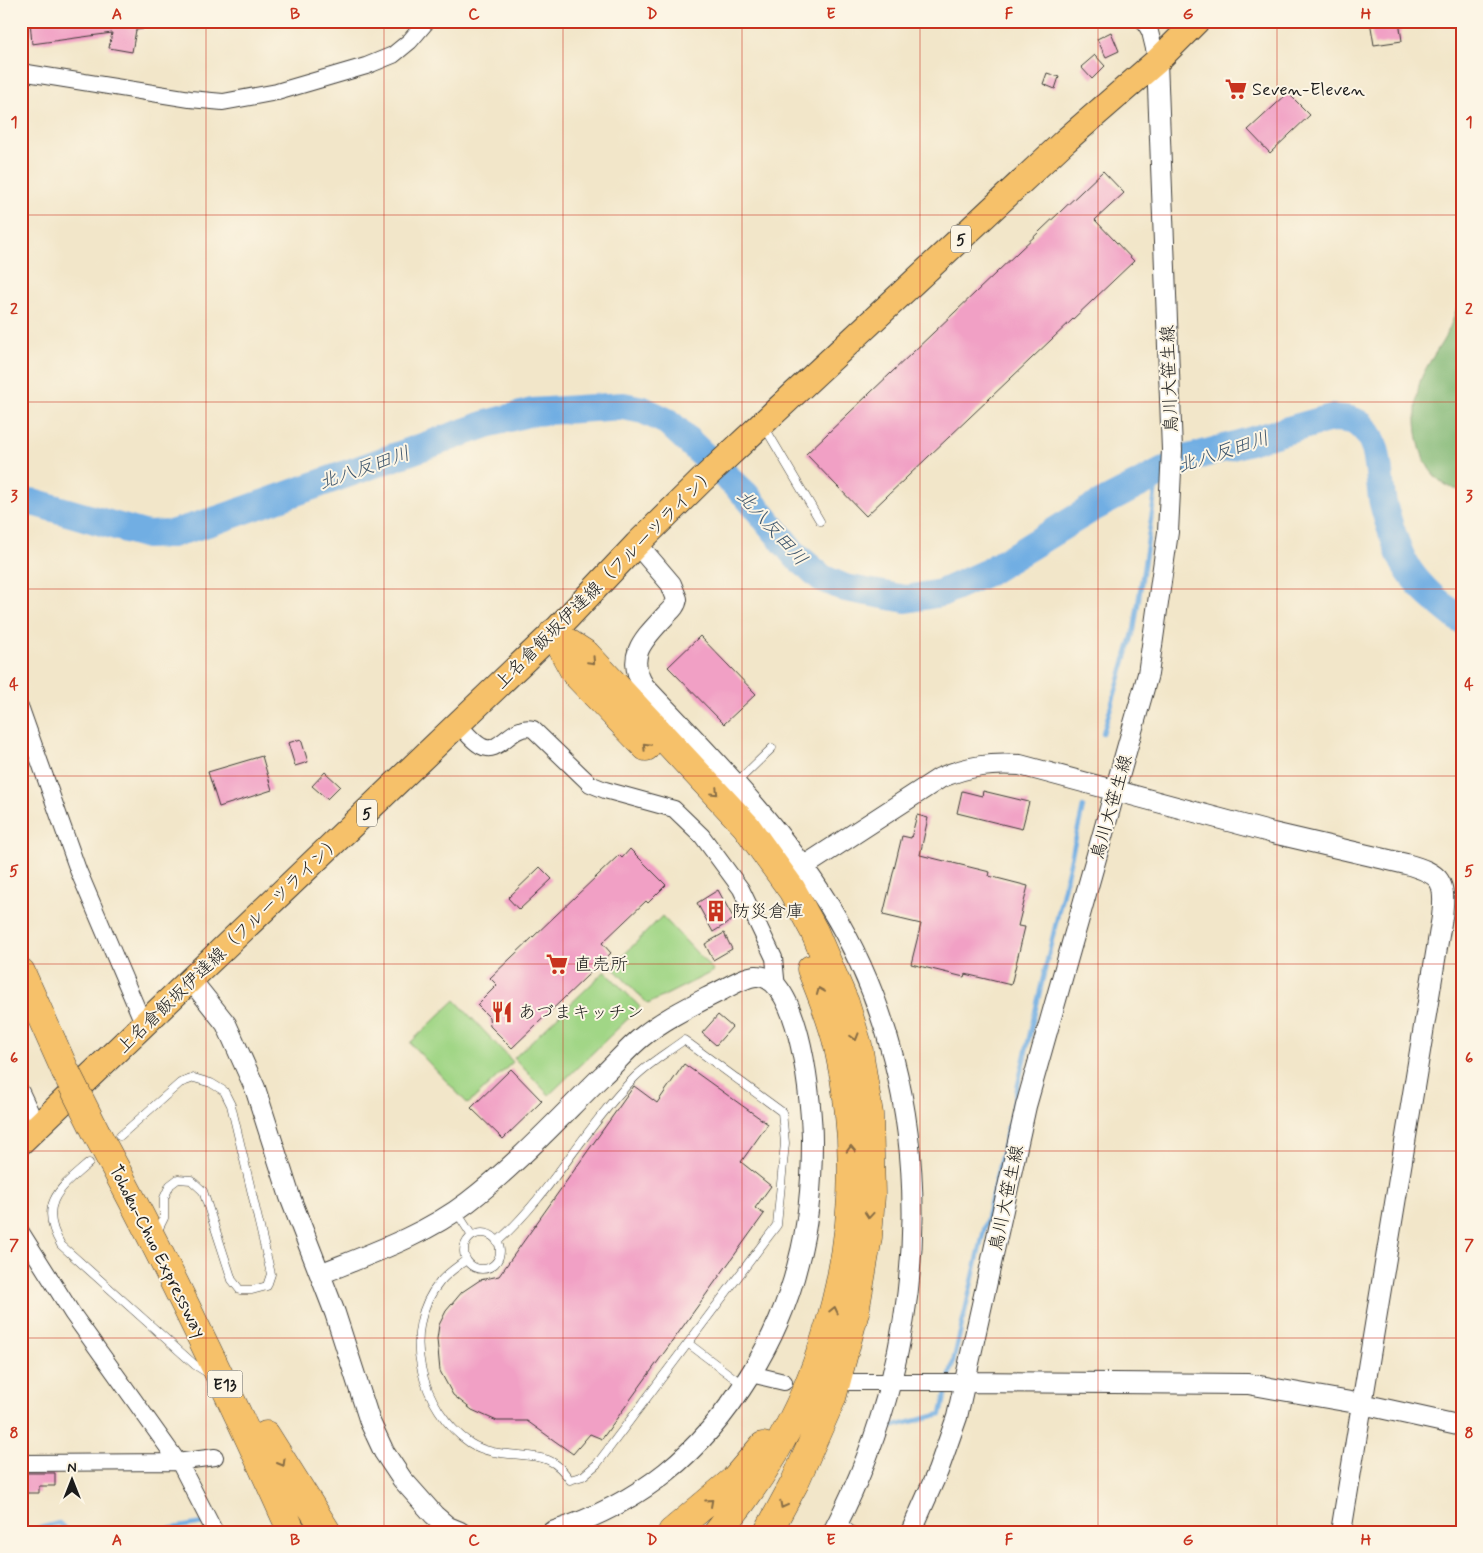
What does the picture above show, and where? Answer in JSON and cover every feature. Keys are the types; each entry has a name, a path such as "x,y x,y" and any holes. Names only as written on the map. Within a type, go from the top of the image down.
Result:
{"highway":[{"path":"553,633 587,655 746,826 792,890 826,957 845,1003 858,1045 869,1114 871,1195 868,1237 855,1312 832,1398 794,1484 768,1532"},
{"path":"553,633 575,673 712,814 745,856 786,917 807,959 824,1002 838,1045 845,1083 851,1156 847,1233 834,1312 820,1357 804,1398 764,1472 718,1532"},
{"name":"Tohoku-Chuo Expressway","path":"21,972 65,1070 108,1135 153,1238 226,1385 292,1532"},
{"path":"153,1238 284,1467 327,1532"},
{"path":"739,1532 765,1500 813,1417 855,1312"},
{"path":"672,1532 734,1480 756,1454 791,1407 820,1357"}],"main road":[{"name":"上名倉飯坂伊達線（フルーツライン）","path":"29,1134 553,633 637,544 726,457 1065,141 1157,61 1197,21"}],"street":[{"path":"21,72 223,102 277,92 366,66 393,55 410,41 427,21"},
{"path":"1144,21 1150,32 1157,61"},
{"name":"鳥川大笹生線","path":"911,1532 938,1472 967,1382 1026,1106 1148,674 1168,532 1172,450 1157,61"},
{"path":"637,544 671,584 678,599 642,643 636,658 637,676 644,686 736,783 777,831 803,867 830,907 874,993 888,1035 902,1104 911,1182 912,1272 892,1382 842,1528"},
{"path":"21,709 78,870 144,1025"},
{"path":"458,724 480,746 487,749 496,746 518,729 533,729 590,784 674,809 702,836 741,890 774,958 777,988"},
{"path":"803,867 940,778 965,768 993,763 1020,765 1273,833 1422,868 1440,880 1444,888 1442,917 1341,1532"},
{"path":"320,1274 398,1242 456,1211 506,1169 642,1037 657,1026 710,996 756,976 769,980 777,988 786,1000 794,1020 808,1083 812,1138 810,1198 798,1264 789,1292 766,1348 748,1379 719,1421 697,1446 665,1474 609,1509 552,1532"},
{"path":"191,980 226,1024 255,1088 290,1197 335,1313 370,1422 384,1452 402,1479 434,1515 448,1527 460,1532"},
{"path":"21,1092 29,1134"},
{"path":"21,1232 72,1313 177,1462 215,1532"},
{"path":"748,1379 784,1382"},
{"path":"849,1382 1248,1384 1362,1404 1462,1426"},
{"path":"21,1463 177,1462 216,1457"}],"lane":[{"path":"763,424 820,521"},
{"path":"736,783 772,748"},
{"path":"466,1260 448,1274 430,1296 419,1333 419,1350 426,1385 444,1418 472,1444 490,1451 547,1460 559,1466 570,1480 582,1476 597,1464 777,1225 785,1143 782,1112 684,1040 636,1075 610,1105 522,1220 497,1242"},
{"path":"108,1135 180,1083 194,1078 210,1083 224,1091 231,1105 272,1274 266,1286 252,1290 240,1290 232,1280 203,1190 191,1180 178,1179 170,1185 164,1198 164,1218 153,1238"},
{"path":"89,1163 59,1189 53,1202 52,1230 61,1245 195,1365 226,1385"},
{"path":"456,1211 472,1236"},
{"path":"482,1233 491,1235 497,1242 500,1251 498,1260 491,1267 482,1269 473,1267 466,1260 464,1251 466,1242 472,1236 482,1233"},
{"path":"688,1344 748,1379"}],"green space":[{"path":"1462,294 1462,491 1447,485 1435,476 1426,463 1420,448 1416,416 1421,378 1448,331"},
{"path":"662,916 714,971 648,1004 612,967"},
{"path":"605,971 640,1007 549,1095 514,1058"},
{"path":"455,1000 513,1062 468,1104 410,1043"}],"building":[{"path":"30,21 142,21 143,29 136,30 132,52 109,48 112,33 32,44"},
{"path":"1370,21 1399,21 1402,41 1374,45"},
{"path":"1111,32 1119,51 1106,57 1097,39"},
{"path":"1095,55 1105,66 1092,79 1081,67"},
{"path":"1047,73 1059,77 1055,89 1043,84"},
{"path":"1288,93 1310,115 1270,153 1248,130"},
{"path":"1103,171 1124,193 1095,220 1134,261 866,516 806,454"},
{"path":"700,636 756,694 724,724 668,667"},
{"path":"301,739 308,762 295,766 288,743"},
{"path":"262,756 272,790 219,807 208,772"},
{"path":"325,772 340,786 327,799 312,786"},
{"path":"962,791 982,796 983,791 1029,802 1022,829 957,813"},
{"path":"917,815 928,818 920,855 990,872 989,876 1028,886 1018,926 1025,927 1011,985 965,974 964,977 911,964 921,924 883,915 902,836 911,838"},
{"path":"630,849 666,885 648,903 646,901 602,943 611,953 512,1048 490,1026 489,1017 477,1005 497,985 490,978 619,855 622,858"},
{"path":"540,867 552,879 519,910 508,898"},
{"name":"防災倉庫","path":"718,890 734,919 713,932 697,903"},
{"path":"724,933 732,949 713,960 705,944"},
{"path":"718,1015 732,1027 716,1045 702,1033"},
{"path":"684,1064 768,1124 741,1162 771,1186 755,1208 764,1214 602,1439 590,1434 573,1454 527,1421 497,1421 472,1410 453,1395 440,1371 437,1339 439,1325 446,1311 462,1292 480,1280 499,1276 634,1086 657,1103"},
{"path":"511,1069 542,1101 503,1139 471,1108"},
{"path":"24,1473 55,1473 55,1486 39,1486 39,1493 23,1493"}],"waterway":[{"name":"北八反田川","path":"21,501 36,503 147,535 171,534 220,519 487,424 532,412 623,406 643,410 668,422 746,495 795,555 822,578 845,588 906,599 941,593 988,572 1091,509 1189,458 1331,418 1344,419 1360,424 1369,434 1373,443 1378,463 1381,494 1395,542 1405,564 1418,583 1462,621"},
{"path":"1103,733 1134,630 1158,474"},
{"path":"891,1427 941,1414 1083,807"},
{"path":"24,1532 59,1523 69,1532"},
{"path":"148,1532 204,1523"}],"place":[{"name":"Seven-Eleven","path":"1236,89"},
{"name":"防災倉庫","path":"716,911"},
{"name":"直売所","path":"557,964"},
{"name":"あづまキッチン","path":"502,1012"}]}
